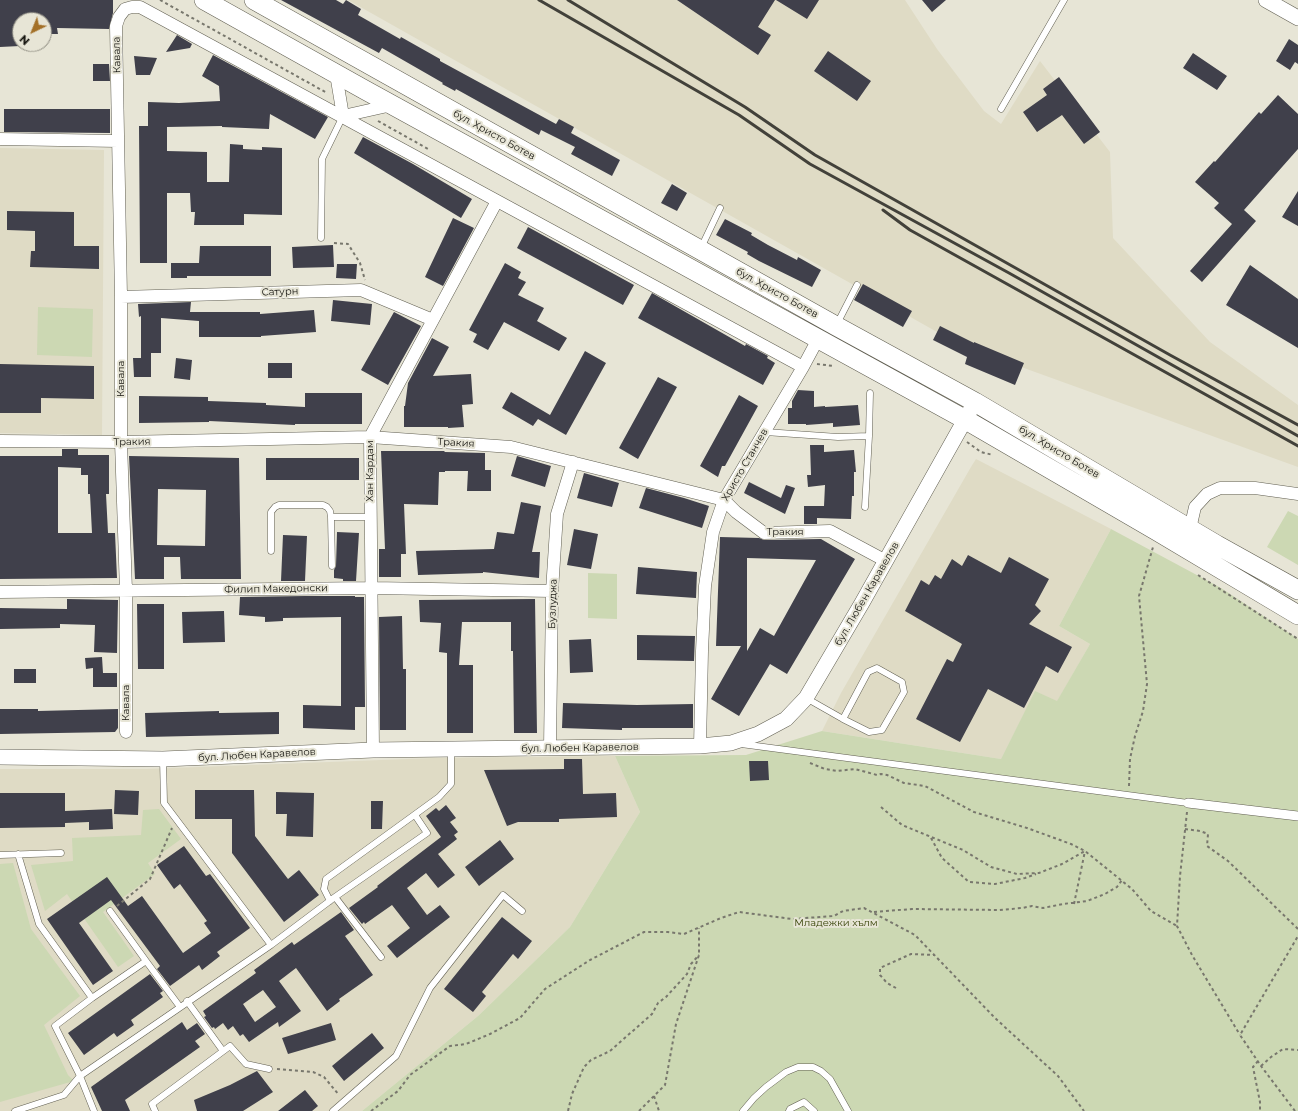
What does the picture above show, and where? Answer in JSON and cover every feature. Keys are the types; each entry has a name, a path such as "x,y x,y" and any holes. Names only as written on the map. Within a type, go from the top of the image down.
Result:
{"main road":[{"name":"бул. Христо Ботев","path":"204,0 392,105 966,420 1298,615"},
{"name":"бул. Христо Ботев","path":"254,0 836,326 975,402 1190,529 1298,590"}],"street":[{"path":"1266,0 1298,18"},
{"name":"Кавала","path":"126,732 126,591 121,442 121,297 116,26 119,18 130,4 140,7 343,116"},
{"path":"336,74 343,116"},
{"path":"343,116 392,105"},
{"path":"343,116 803,367"},
{"path":"0,139 118,141"},
{"name":"Хан Кардам","path":"372,750 370,437 498,201"},
{"name":"Сатурн","path":"121,297 361,290 433,320"},
{"name":"Христо Станчев","path":"700,746 705,586 713,532 724,500 818,339"},
{"name":"бул. Любен Каравелов","path":"0,757 163,759 372,750 700,746 731,743 758,734 786,719 806,698 886,561 975,402"},
{"name":"Тракия","path":"0,442 121,442 370,437 511,447 724,500 736,512 764,534 830,531 886,561"},
{"name":"Бузлуджа","path":"550,748 552,592 557,514 573,462"},
{"path":"1190,529 1195,507 1207,494 1220,488 1255,488 1298,494"},
{"name":"Филип Македонски","path":"0,592 372,588 552,592"},
{"path":"1188,803 1298,816"}],"lane":[{"path":"1002,109 1064,0"},
{"path":"321,238 322,159 343,116"},
{"path":"700,250 720,208"},
{"path":"836,326 857,285"},
{"path":"865,507 870,393"},
{"path":"763,432 838,437 869,436"},
{"path":"271,551 271,512 274,507 280,505 323,505 327,506 331,517 332,566"},
{"path":"331,517 371,517"},
{"path":"806,698 843,719 869,732 882,730 904,692 902,682 877,668 868,672 843,719"},
{"path":"731,743 1188,803"},
{"path":"330,901 324,889 326,879 439,797 451,784 451,749"},
{"path":"163,759 164,803 271,945"},
{"path":"15,1111 64,1095 80,1076 271,945 330,901 428,833 415,815"},
{"path":"0,855 61,853"},
{"path":"18,854 39,924 92,998"},
{"path":"333,1111 396,1056 430,988 503,896 522,911"},
{"path":"336,897 381,957"},
{"path":"110,912 180,1007"},
{"path":"94,1111 80,1076 55,1026 92,998 146,961"},
{"path":"187,1002 223,1051"},
{"path":"155,1111 152,1104 230,1046 246,1064 269,1069"},
{"path":"743,1111 766,1087 786,1072 798,1067 813,1067 821,1071 830,1079 848,1111"},
{"path":"789,1111 790,1109 804,1102 814,1111"}],"path":[{"path":"334,243 348,244 360,263 365,279 361,290"},
{"path":"1129,796 1130,760 1135,736 1143,711 1147,684 1140,596 1157,531"},
{"path":"1194,572 1298,639"},
{"path":"806,762 825,769 837,771 855,769 877,775 887,775 904,783 925,786 974,812 1052,836 1085,851 1122,880 1152,911 1177,926"},
{"path":"1188,803 1180,876 1177,926 1192,956 1240,1034 1261,1066 1295,1111"},
{"path":"882,807 902,825 963,850 991,867 1017,874 1040,873"},
{"path":"110,912 150,879 176,818"},
{"path":"1185,829 1200,831 1208,834 1207,846 1228,861 1298,929"},
{"path":"931,837 942,858 968,882 995,884 1025,878 1062,864 1085,851"},
{"path":"1074,904 1085,851"},
{"path":"872,913 912,909 999,910 1032,906 1043,908 1063,904 1074,904 1105,894 1118,887 1122,880"},
{"path":"371,1111 398,1091 410,1075 433,1057 450,1046 466,1044 490,1034 520,1018 546,988 590,960 644,932 684,934 739,912 792,919 834,916 843,911 864,908 916,935 994,1018 1058,1076 1084,1111"},
{"path":"639,1111 665,1085 676,1024 699,955 699,928"},
{"path":"1240,1034 1298,936"},
{"path":"896,988 887,983 880,974 880,968 911,954 934,955"},
{"path":"568,1111 572,1094 584,1067 591,1060 610,1051 652,1014 658,1003 666,997 687,974 691,964 699,955"},
{"path":"1261,1066 1271,1057 1284,1049 1298,1050"},
{"path":"1258,1061 1253,1067 1260,1102 1260,1111"},
{"path":"269,1069 313,1072 324,1077 345,1102"},
{"path":"654,1096 659,1111"}],"shaded area":[{"path":"348,0 905,0 937,49 984,111 1001,124 1040,61 1110,152 1113,238 1210,342 1298,405 1298,467 1024,368 973,347 953,341"},
{"path":"0,148 104,150 102,435 0,433"},
{"path":"976,459 1111,529 1059,626 1090,644 1057,702 1035,692 1001,759 822,731 841,693"},
{"path":"615,756 640,812 570,927 478,1016 362,1111 0,1111 0,769 146,769 434,758"}],"green space":[{"path":"38,307 93,309 92,357 37,355"},
{"path":"1288,511 1298,516 1298,565 1267,547"},
{"name":"Младежки хълм","path":"1111,529 1221,588 1298,639 1298,1111 362,1111 478,1016 570,927 640,812 615,756 746,755 822,731 1001,759 1035,691 1057,701 1090,644 1059,626"},
{"path":"588,573 617,574 617,619 588,618"},
{"path":"159,809 181,839 148,863 155,874 103,912 134,956 118,967 67,894 45,911 31,865 73,861 72,838 141,835 143,810"},
{"path":"13,863 31,929 80,996 44,1025 68,1075 74,1081 0,1102 0,864"}],"building":[{"path":"0,0 113,0 113,13 109,29 57,28 58,34 52,34 52,12 12,12 12,46 0,47"},
{"path":"281,0 336,0 343,4 346,0 361,9 358,15 400,39 401,37 440,59 440,61 556,124 559,119 574,127 571,133 620,160 612,176 571,154 575,147 541,130 539,135 456,89 455,91 442,84 443,83 382,48 379,53"},
{"path":"677,0 775,0 758,27 771,35 758,55"},
{"path":"776,0 819,0 807,19"},
{"path":"922,0 946,0 932,12"},
{"path":"177,35 192,44 190,48 166,52"},
{"path":"1289,39 1298,45 1298,64 1295,62 1290,70 1276,61"},
{"path":"828,51 871,81 857,101 814,71"},
{"path":"1193,53 1227,76 1217,90 1183,68"},
{"path":"213,55 328,117 315,139 270,114 269,129 222,126 167,127 167,151 207,152 207,182 229,182 230,144 243,145 243,149 262,150 262,147 282,148 282,215 244,214 244,225 194,225 195,212 191,212 190,193 167,193 167,263 140,263 139,126 148,126 148,102 179,103 220,101 219,86 202,76"},
{"path":"134,56 157,58 150,75 136,75"},
{"path":"93,64 109,64 110,81 93,81"},
{"path":"1059,77 1100,132 1084,144 1062,115 1037,132 1023,112 1047,95 1043,89"},
{"path":"1278,95 1298,114 1298,149 1244,210 1256,221 1202,282 1190,271 1232,224 1214,208 1219,203 1195,182 1214,161 1215,162 1259,112 1261,114"},
{"path":"4,109 110,109 110,133 4,132"},
{"path":"363,137 413,164 472,199 461,218 354,153"},
{"path":"672,184 687,193 677,211 661,203"},
{"path":"1298,191 1298,226 1282,217"},
{"path":"7,211 74,212 74,246 99,246 99,269 30,267 31,251 35,251 35,231 7,230"},
{"path":"453,218 474,228 443,286 425,277"},
{"path":"725,219 752,233 751,235 768,245 797,260 798,257 821,270 812,287 759,261 747,254 748,252 716,235"},
{"path":"528,227 634,285 623,305 517,248"},
{"path":"333,245 334,267 293,268 292,247"},
{"path":"200,246 271,246 271,276 187,276 187,278 171,278 171,263 199,263"},
{"path":"505,263 521,272 518,278 526,282 518,295 544,308 537,321 567,338 559,351 504,322 488,350 473,342 477,334 469,330"},
{"path":"337,264 357,264 356,279 336,278"},
{"path":"1250,265 1298,299 1298,348 1226,305"},
{"path":"863,284 912,311 903,327 854,300"},
{"path":"652,293 745,346 746,344 768,356 767,358 775,363 763,385 638,318"},
{"path":"333,300 372,304 370,325 331,321"},
{"path":"191,302 190,312 260,312 260,314 314,310 316,332 261,337 199,337 199,321 161,318 161,353 151,353 151,377 134,377 133,358 141,358 141,316 139,317 138,304"},
{"path":"394,312 421,326 388,385 361,370"},
{"path":"940,326 974,343 1024,363 1015,385 965,364 967,357 933,340"},
{"path":"432,338 449,347 433,376 471,374 473,404 462,405 464,427 404,427 404,406 408,383"},
{"path":"585,351 606,363 566,435 538,419 533,426 502,408 511,392 550,415"},
{"path":"176,358 192,360 190,380 174,378"},
{"path":"268,363 292,363 292,378 268,378"},
{"path":"0,364 94,366 94,399 41,398 41,413 0,413"},
{"path":"658,377 677,387 638,459 619,448"},
{"path":"798,390 814,391 814,407 858,405 860,425 833,427 833,423 806,425 788,424 788,408 792,408 792,401"},
{"path":"305,393 362,393 362,424 295,425 209,421 139,423 139,396 208,397 208,401 266,403 266,405 305,407"},
{"path":"739,395 758,406 725,466 722,466 718,477 700,466"},
{"path":"810,445 824,445 824,452 854,450 856,472 854,472 854,496 852,496 851,519 817,518 817,524 804,524 804,506 824,506 825,485 808,487 807,475 811,475"},
{"path":"62,449 78,449 78,455 109,455 109,494 106,494 108,533 115,533 117,578 0,579 0,456 62,456","holes":["58,467 81,468 81,475 88,475 88,494 90,494 92,533 58,533"]},
{"path":"381,451 444,451 485,453 485,470 491,470 491,491 467,491 468,471 445,471 439,472 438,505 404,504 406,554 401,554 401,577 379,577 379,549 385,549"},
{"path":"129,456 239,458 241,579 181,579 180,557 164,557 164,579 135,579","holes":["158,489 206,490 205,546 157,545"]},
{"path":"517,456 551,466 545,487 511,476"},
{"path":"266,458 359,458 359,480 266,480"},
{"path":"584,473 619,483 612,507 577,498"},
{"path":"749,482 781,498 786,485 795,488 785,514 744,493"},
{"path":"646,488 709,506 702,528 639,508"},
{"path":"521,502 541,506 532,552 540,552 539,578 483,572 418,575 416,551 494,549 497,532 514,534"},
{"path":"574,529 598,534 591,569 567,565"},
{"path":"337,532 359,533 356,581 343,581 343,579 334,578 334,570 336,566"},
{"path":"283,535 307,536 305,581 281,581"},
{"path":"720,537 759,538 764,540 821,539 855,559 787,674 770,664 739,716 711,699 741,646 716,646","holes":["747,558 816,560 774,636 760,628 747,651"]},
{"path":"968,555 1001,573 1009,557 1049,579 1035,605 1041,611 1029,624 1072,647 1058,673 1046,666 1024,708 988,689 960,742 916,719 947,659 953,662 962,644 905,611 921,580 929,585 935,575 941,579 952,559 962,566"},
{"path":"638,567 697,572 696,598 636,594"},
{"path":"240,597 364,597 365,707 355,707 355,730 303,728 303,705 341,706 341,617 283,618 283,621 265,622 265,617 239,615"},
{"path":"67,599 118,600 117,653 94,652 95,625 60,624 60,628 0,629 0,608 67,609"},
{"path":"535,599 537,733 514,733 513,651 511,651 511,622 462,622 459,665 473,665 473,733 447,733 447,653 439,652 441,623 420,622 419,600"},
{"path":"137,604 164,604 164,669 138,669"},
{"path":"224,611 225,642 183,643 182,612"},
{"path":"402,616 403,669 406,669 406,730 380,730 379,617"},
{"path":"637,635 695,636 694,661 637,660"},
{"path":"591,639 593,672 570,673 569,640"},
{"path":"102,657 103,673 117,673 117,687 93,687 93,668 86,669 85,658"},
{"path":"14,669 36,669 36,683 14,683"},
{"path":"563,703 637,705 693,704 693,728 622,728 622,730 562,728"},
{"path":"0,709 38,709 38,711 118,709 118,728 115,732 0,734"},
{"path":"219,711 219,713 279,712 279,734 146,737 145,713"},
{"path":"564,759 582,759 583,794 616,793 617,817 559,819 559,822 518,822 507,826 484,770 564,769"},
{"path":"749,761 768,761 769,780 750,781"},
{"path":"115,790 139,791 138,815 114,814"},
{"path":"195,790 254,790 255,836 288,879 299,870 319,895 284,922 232,853 232,819 195,819"},
{"path":"276,792 314,793 313,837 286,836 287,814 276,814"},
{"path":"0,793 65,793 65,811 112,809 113,829 89,830 89,822 65,823 65,827 0,828"},
{"path":"371,801 383,801 382,829 371,829"},
{"path":"446,805 456,818 450,822 458,832 454,835 457,839 438,854 455,875 438,888 426,873 407,888 427,915 440,905 450,917 397,958 387,946 410,928 392,905 365,924 364,922 362,924 349,908 441,837 426,816 436,808 439,811"},
{"path":"500,840 514,859 479,886 465,867"},
{"path":"184,846 206,876 210,874 250,928 217,952 220,956 202,970 199,965 170,986 157,969 160,966 111,900 79,923 113,971 93,985 47,919 107,877 128,906 142,896 183,953 211,933 204,923 207,921 180,884 174,889 157,865"},
{"path":"341,912 354,930 345,936 373,975 339,999 340,1001 327,1011 296,968 279,981 301,1011 279,1027 278,1022 249,1042 243,1034 240,1036 233,1026 228,1030 223,1023 215,1029 214,1027 212,1028 204,1017 206,1016 203,1011 256,973 254,970 292,942 294,945","holes":["263,990 276,1007 255,1022 243,1004"]},
{"path":"502,917 532,941 518,959 513,954 482,992 486,996 473,1012 444,989"},
{"path":"150,974 163,991 160,993 163,997 131,1020 134,1025 117,1037 114,1033 84,1055 68,1033"},
{"path":"182,1022 187,1030 197,1023 205,1034 195,1041 200,1047 125,1100 130,1111 102,1111 91,1087"},
{"path":"331,1023 336,1040 288,1054 282,1038"},
{"path":"372,1033 384,1048 344,1081 332,1066"},
{"path":"257,1071 273,1092 243,1111 197,1111 194,1100 230,1085"},
{"path":"305,1090 318,1106 312,1111 278,1111"}],"railway":[{"path":"539,0 739,115 810,164 1009,273 1298,436"},
{"path":"568,0 745,107 815,155 1170,355 1298,425"},
{"path":"883,210 910,230 1298,446"}]}
